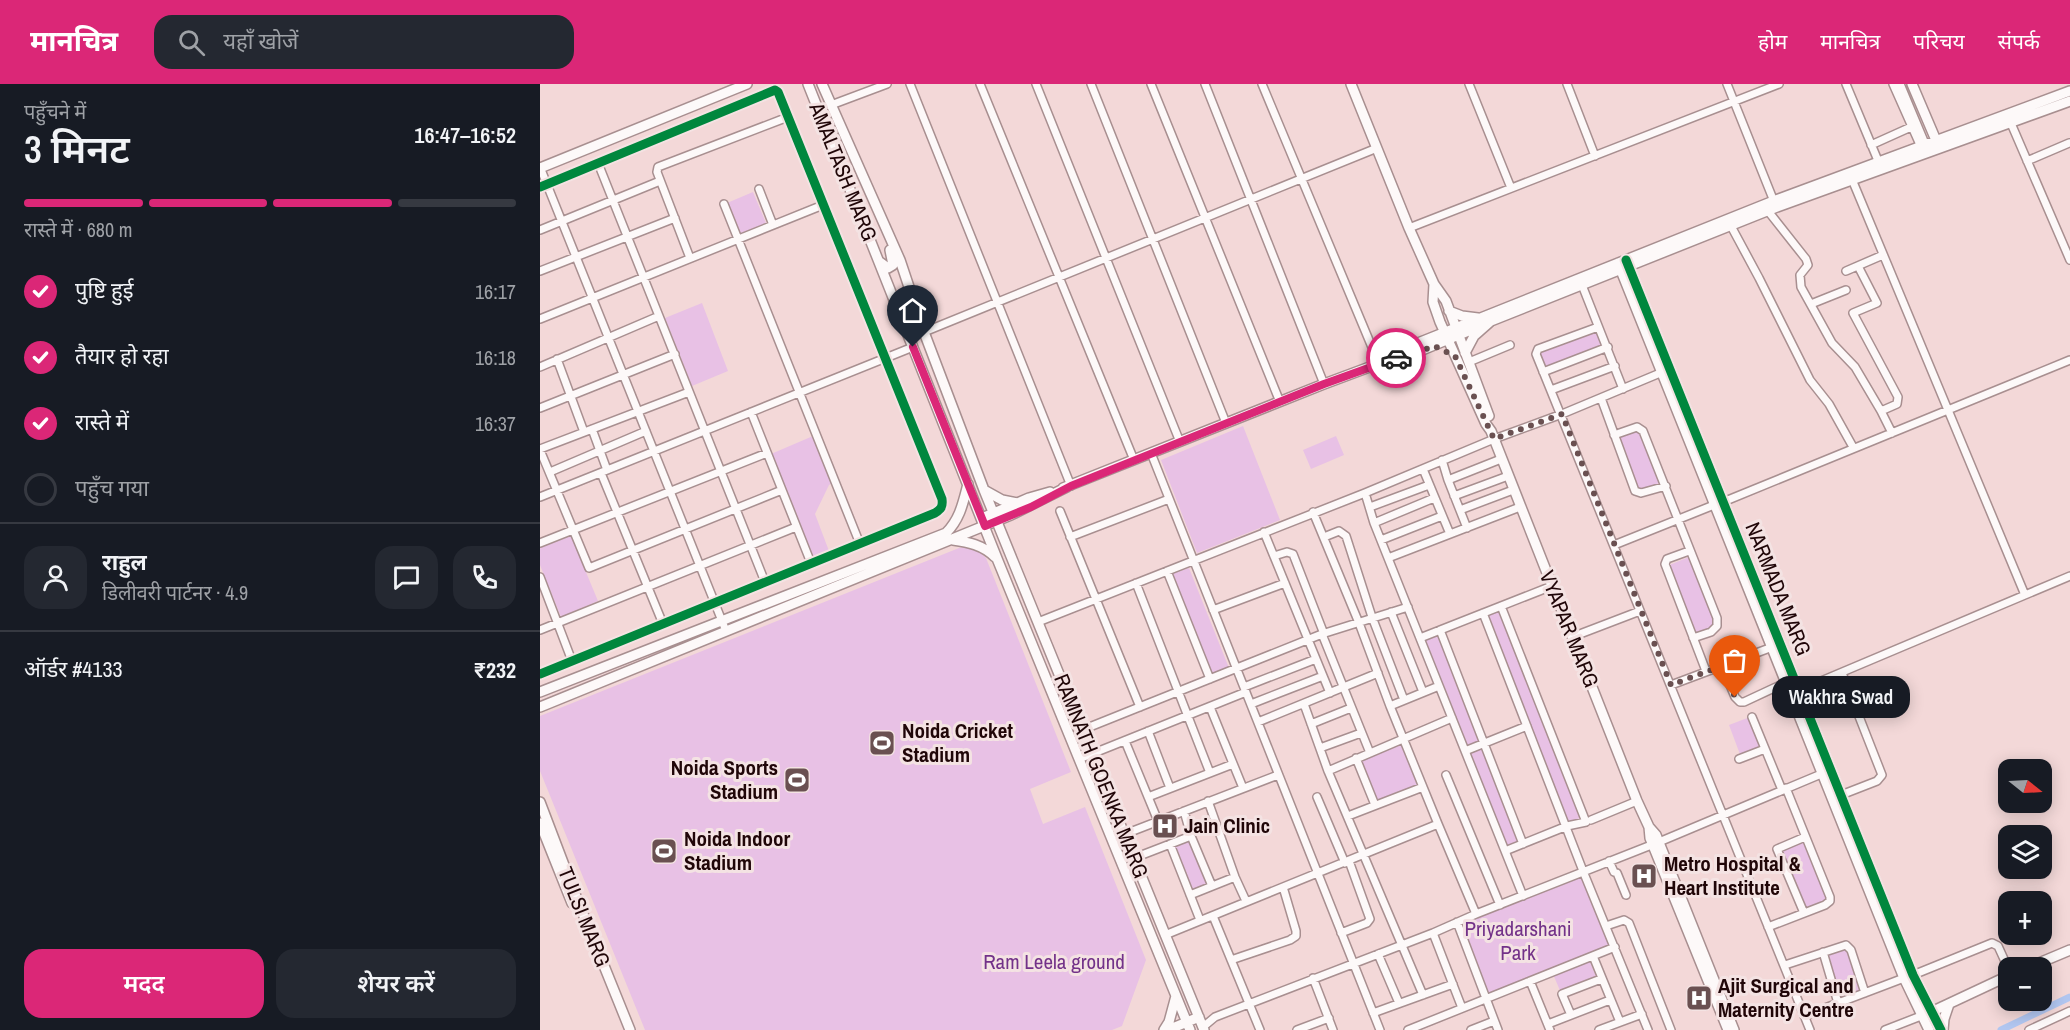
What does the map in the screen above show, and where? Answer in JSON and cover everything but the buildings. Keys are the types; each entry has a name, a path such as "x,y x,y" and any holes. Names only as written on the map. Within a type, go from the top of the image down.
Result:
{"street":[{"path":"540,161 726,88 747,84"},
{"name":"AMALTASH MARG","path":"808,84 849,195 879,261 983,522"},
{"name":"AMALTASH MARG","path":"822,84 892,242 995,517"},
{"path":"831,105 887,84"},
{"path":"910,84 1069,486"},
{"path":"980,84 1134,460"},
{"path":"1036,84 1180,442"},
{"path":"1091,84 1226,423"},
{"path":"1151,84 1280,402"},
{"path":"1205,84 1324,384"},
{"path":"1262,84 1379,364"},
{"path":"1351,84 1434,284"},
{"path":"1469,84 1511,188"},
{"path":"1567,84 1595,156"},
{"path":"1727,84 1773,206 1808,261 1808,265 1800,275 1799,283 1832,343 1855,367 1892,433"},
{"path":"1409,228 1779,84"},
{"path":"1846,84 1879,163"},
{"path":"1893,84 1911,127 1924,148"},
{"path":"1899,84 1924,148"},
{"path":"1912,84 1937,145"},
{"path":"726,88 540,168 543,186 562,221 726,631"},
{"path":"540,674 935,513 943,505 778,92 774,90 543,186"},
{"path":"2009,119 2070,91"},
{"path":"1851,177 1879,163 2070,101"},
{"path":"690,258 660,181 658,167 788,117"},
{"path":"2009,119 2070,260"},
{"path":"1871,145 1911,127"},
{"path":"2027,161 2069,143"},
{"path":"924,332 1377,148"},
{"path":"540,707 952,540 1018,503 1069,486 1324,384 1391,359 1405,357 1446,336 1491,321 1582,285 1623,265 1924,148"},
{"path":"598,163 765,582"},
{"path":"1851,177 2025,595"},
{"path":"540,230 660,181"},
{"path":"759,189 773,225"},
{"path":"724,204 860,544"},
{"path":"540,319 823,205"},
{"path":"1456,332 1481,318 1731,226 1773,206"},
{"path":"540,271 675,218"},
{"path":"1731,226 1810,380 1829,404 1853,447"},
{"name":"AMALTASH MARG","path":"879,261 888,268 893,265 890,249 892,242"},
{"path":"1846,271 1883,255"},
{"name":"NARMADA MARG","path":"1623,265 1908,976 1942,1030"},
{"path":"1858,266 1876,303 1853,313 1898,397 1897,404 1881,411"},
{"path":"891,291 891,281 895,278 904,279 908,283"},
{"name":"VYAPAR MARG","path":"1434,284 1444,296 1492,424 1492,435"},
{"name":"VYAPAR MARG","path":"1434,284 1434,302 1440,322 1492,435 1637,801 1654,832 1656,843 1728,1030"},
{"path":"1582,285 1623,388"},
{"path":"1811,304 1846,290"},
{"path":"1449,311 1462,316 1481,318"},
{"path":"540,367 659,316"},
{"path":"1467,358 1474,336 1491,321"},
{"path":"1432,342 1440,322"},
{"path":"1598,327 1538,349 1536,354 1810,1030"},
{"path":"1432,342 1455,356"},
{"path":"1467,358 1510,345"},
{"path":"540,497 913,347"},
{"path":"1543,372 1608,347"},
{"path":"540,408 675,354"},
{"path":"557,359 584,432"},
{"path":"1614,545 2070,360"},
{"path":"1551,390 1615,366"},
{"path":"1038,622 1365,493 1423,469 1492,435 1562,414 1666,371"},
{"path":"689,392 540,449 589,568 782,490"},
{"path":"1601,398 1635,491 1641,493 1665,486"},
{"path":"751,412 811,563"},
{"path":"1614,435 1634,428 1640,428 1643,431 1718,622 1712,632 1693,638"},
{"path":"592,429 600,449 616,512 663,624"},
{"path":"550,472 646,431"},
{"path":"540,543 767,453"},
{"path":"1151,453 1380,1030"},
{"path":"1448,480 1501,459"},
{"path":"1442,460 1467,528"},
{"path":"1423,469 1450,534"},
{"path":"1454,496 1508,476"},
{"path":"540,692 946,533 954,525 962,510 968,484"},
{"path":"1370,507 1429,485"},
{"path":"995,517 1015,514 1069,486"},
{"path":"984,490 1002,500 1018,503"},
{"path":"1460,510 1514,490"},
{"path":"1365,493 1374,523 1523,896"},
{"path":"1374,523 1434,498"},
{"path":"1070,537 1169,499"},
{"path":"1388,558 1520,507"},
{"path":"1059,511 1140,707"},
{"path":"1313,512 1476,914"},
{"path":"1005,541 1006,533 1015,514"},
{"path":"1381,540 1442,516"},
{"name":"RAMNATH GOENKA MARG","path":"995,517 1166,934 1202,1029"},
{"name":"RAMNATH GOENKA MARG","path":"983,522 1188,1026"},
{"path":"540,630 796,527"},
{"path":"1324,537 1339,531 1346,536 1372,617 1404,700"},
{"path":"1264,532 1330,693"},
{"path":"952,540 982,547 998,561"},
{"path":"1689,551 1667,559 1665,564 1706,671"},
{"path":"1274,556 1287,552 1293,554 1342,688 1370,753"},
{"path":"1167,571 1210,680"},
{"path":"1795,693 2070,576"},
{"path":"540,578 572,661"},
{"path":"1213,610 1285,583"},
{"path":"1136,584 1209,773"},
{"path":"1420,638 1552,586"},
{"path":"1082,730 1323,634 1408,606"},
{"path":"1501,606 1586,822 1567,826 1505,851"},
{"path":"1572,637 1640,611"},
{"path":"1391,612 1423,692"},
{"path":"1483,614 1648,1030"},
{"path":"1440,630 1523,843"},
{"path":"1671,685 1776,646"},
{"path":"1079,759 1210,707 1316,659"},
{"path":"1722,666 1735,697 1740,702 1790,681"},
{"path":"1258,722 1378,673"},
{"path":"1841,795 1877,781 1881,775 1842,673"},
{"path":"1251,705 1323,676"},
{"path":"1390,706 1439,686"},
{"path":"1304,704 1328,771 1423,994"},
{"path":"1210,707 1243,788"},
{"path":"1311,724 1351,708"},
{"path":"1752,717 1830,897 1829,904 1768,927"},
{"path":"1328,771 1452,718"},
{"path":"1465,751 1527,726"},
{"path":"1148,731 1170,788"},
{"path":"1320,748 1361,733"},
{"path":"1125,741 1158,821"},
{"path":"1739,759 1765,749"},
{"path":"1356,758 1375,805"},
{"path":"1148,797 1233,764"},
{"path":"1166,1030 1188,1026 1199,1017 1212,1018 1433,933 1826,772"},
{"name":"NARMADA MARG","path":"1826,772 1841,795 1921,1016 1929,1030"},
{"path":"1125,834 1278,774"},
{"path":"1446,774 1500,905"},
{"path":"1348,816 1423,787"},
{"path":"1317,797 1371,920 1341,933"},
{"path":"1208,801 1246,901"},
{"path":"1591,820 1637,801"},
{"name":"TULSI MARG","path":"540,802 614,999 623,1030"},
{"path":"1184,811 1191,836 1212,886"},
{"name":"TULSI MARG","path":"540,824 614,999 630,1030"},
{"path":"1166,934 1438,824"},
{"path":"1134,858 1191,836"},
{"path":"1804,913 1777,849 1805,837"},
{"name":"VYAPAR MARG","path":"1656,843 1734,1030"},
{"path":"1170,844 1200,920"},
{"path":"1609,861 1626,895"},
{"path":"1190,896 1235,877"},
{"path":"1231,960 1296,936 1283,886"},
{"path":"1213,916 1260,1030"},
{"path":"1606,926 1624,920 1629,923 1671,1030"},
{"path":"1457,922 1498,1030"},
{"path":"1433,933 1462,1008"},
{"path":"1804,1016 1992,943 1998,946 2003,957"},
{"path":"1785,965 1842,945 1849,947 1865,993"},
{"path":"1408,1030 1615,947"},
{"path":"2052,957 2070,950"},
{"path":"1823,952 1838,1003"},
{"path":"1378,954 1399,1003"},
{"path":"1593,956 1620,1022"},
{"path":"1313,978 1333,1030"},
{"path":"1571,1015 1562,994 1601,979"},
{"path":"1530,981 1549,1027 1571,1015 1610,1000"},
{"path":"1885,1030 1998,981"},
{"path":"1373,1013 1453,984"},
{"path":"1166,1030 1176,996"},
{"path":"1942,1030 1949,1004"},
{"path":"2029,1030 2070,1011"},
{"path":"1602,1030 1642,1014"},
{"path":"1202,1029 1212,1018"},
{"path":"1297,1030 1329,1018"},
{"path":"1471,1030 1494,1021"}],"green space":[{"path":"753,192 766,223 739,234 727,203"},
{"path":"702,303 728,371 692,386 665,318"},
{"path":"1597,328 1604,345 1546,369 1539,351"},
{"path":"1243,426 1280,520 1197,553 1161,460"},
{"path":"1638,429 1659,483 1639,492 1618,437"},
{"path":"813,436 832,483 815,514 829,551 812,558 771,454"},
{"path":"1336,436 1344,455 1311,469 1303,450"},
{"path":"571,536 598,601 561,617 540,565 540,548"},
{"name":"Noida Sports Stadium","path":"968,546 986,558 1071,772 1030,789 1043,824 1085,807 1146,960 1122,1026 1112,1030 645,1030 540,771 540,716"},
{"path":"1689,557 1716,625 1694,634 1667,566"},
{"path":"1189,568 1229,668 1212,675 1172,574"},
{"path":"1500,610 1582,817 1568,823 1486,616"},
{"path":"1437,634 1480,741 1466,747 1423,640"},
{"path":"1750,717 1762,749 1741,757 1729,725"},
{"path":"1402,744 1417,785 1376,801 1361,760"},
{"path":"1483,747 1520,842 1506,848 1469,753"},
{"path":"1190,838 1209,885 1191,892 1173,845"},
{"path":"1804,840 1828,901 1805,910 1781,849"},
{"name":"Priyadarshani Park","path":"1582,876 1610,945 1485,995 1460,923"},
{"path":"1845,947 1862,992 1840,1000 1823,956"},
{"path":"1589,959 1597,979 1561,993 1553,974"}],"waterway":[{"path":"2001,1030 2070,997"}],"cycle path":[{"path":"540,187 775,90 778,92 942,499 941,508 935,513 540,674"},
{"path":"1626,260 1913,975 1941,1030"}],"way so far":[{"path":"1396,358 1434,346 1455,356 1494,439 1562,414 1671,685 1722,666 1735,697"}],"place":[{"name":"Wakhra Swad","path":"1735,697"},
{"name":"Noida Cricket Stadium","path":"882,743"},
{"name":"Noida Sports Stadium","path":"797,780"},
{"name":"Jain Clinic","path":"1165,826"},
{"name":"Noida Indoor Stadium","path":"664,851"},
{"name":"Metro Hospital & Heart Institute","path":"1644,876"},
{"name":"Ajit Surgical and Maternity Centre","path":"1699,998"}],"route":[{"path":"913,347 985,526 1031,507 1067,487 1324,384 1396,358"}],"park label":[{"name":"Ram Leela ground","path":"1054,962"}]}
